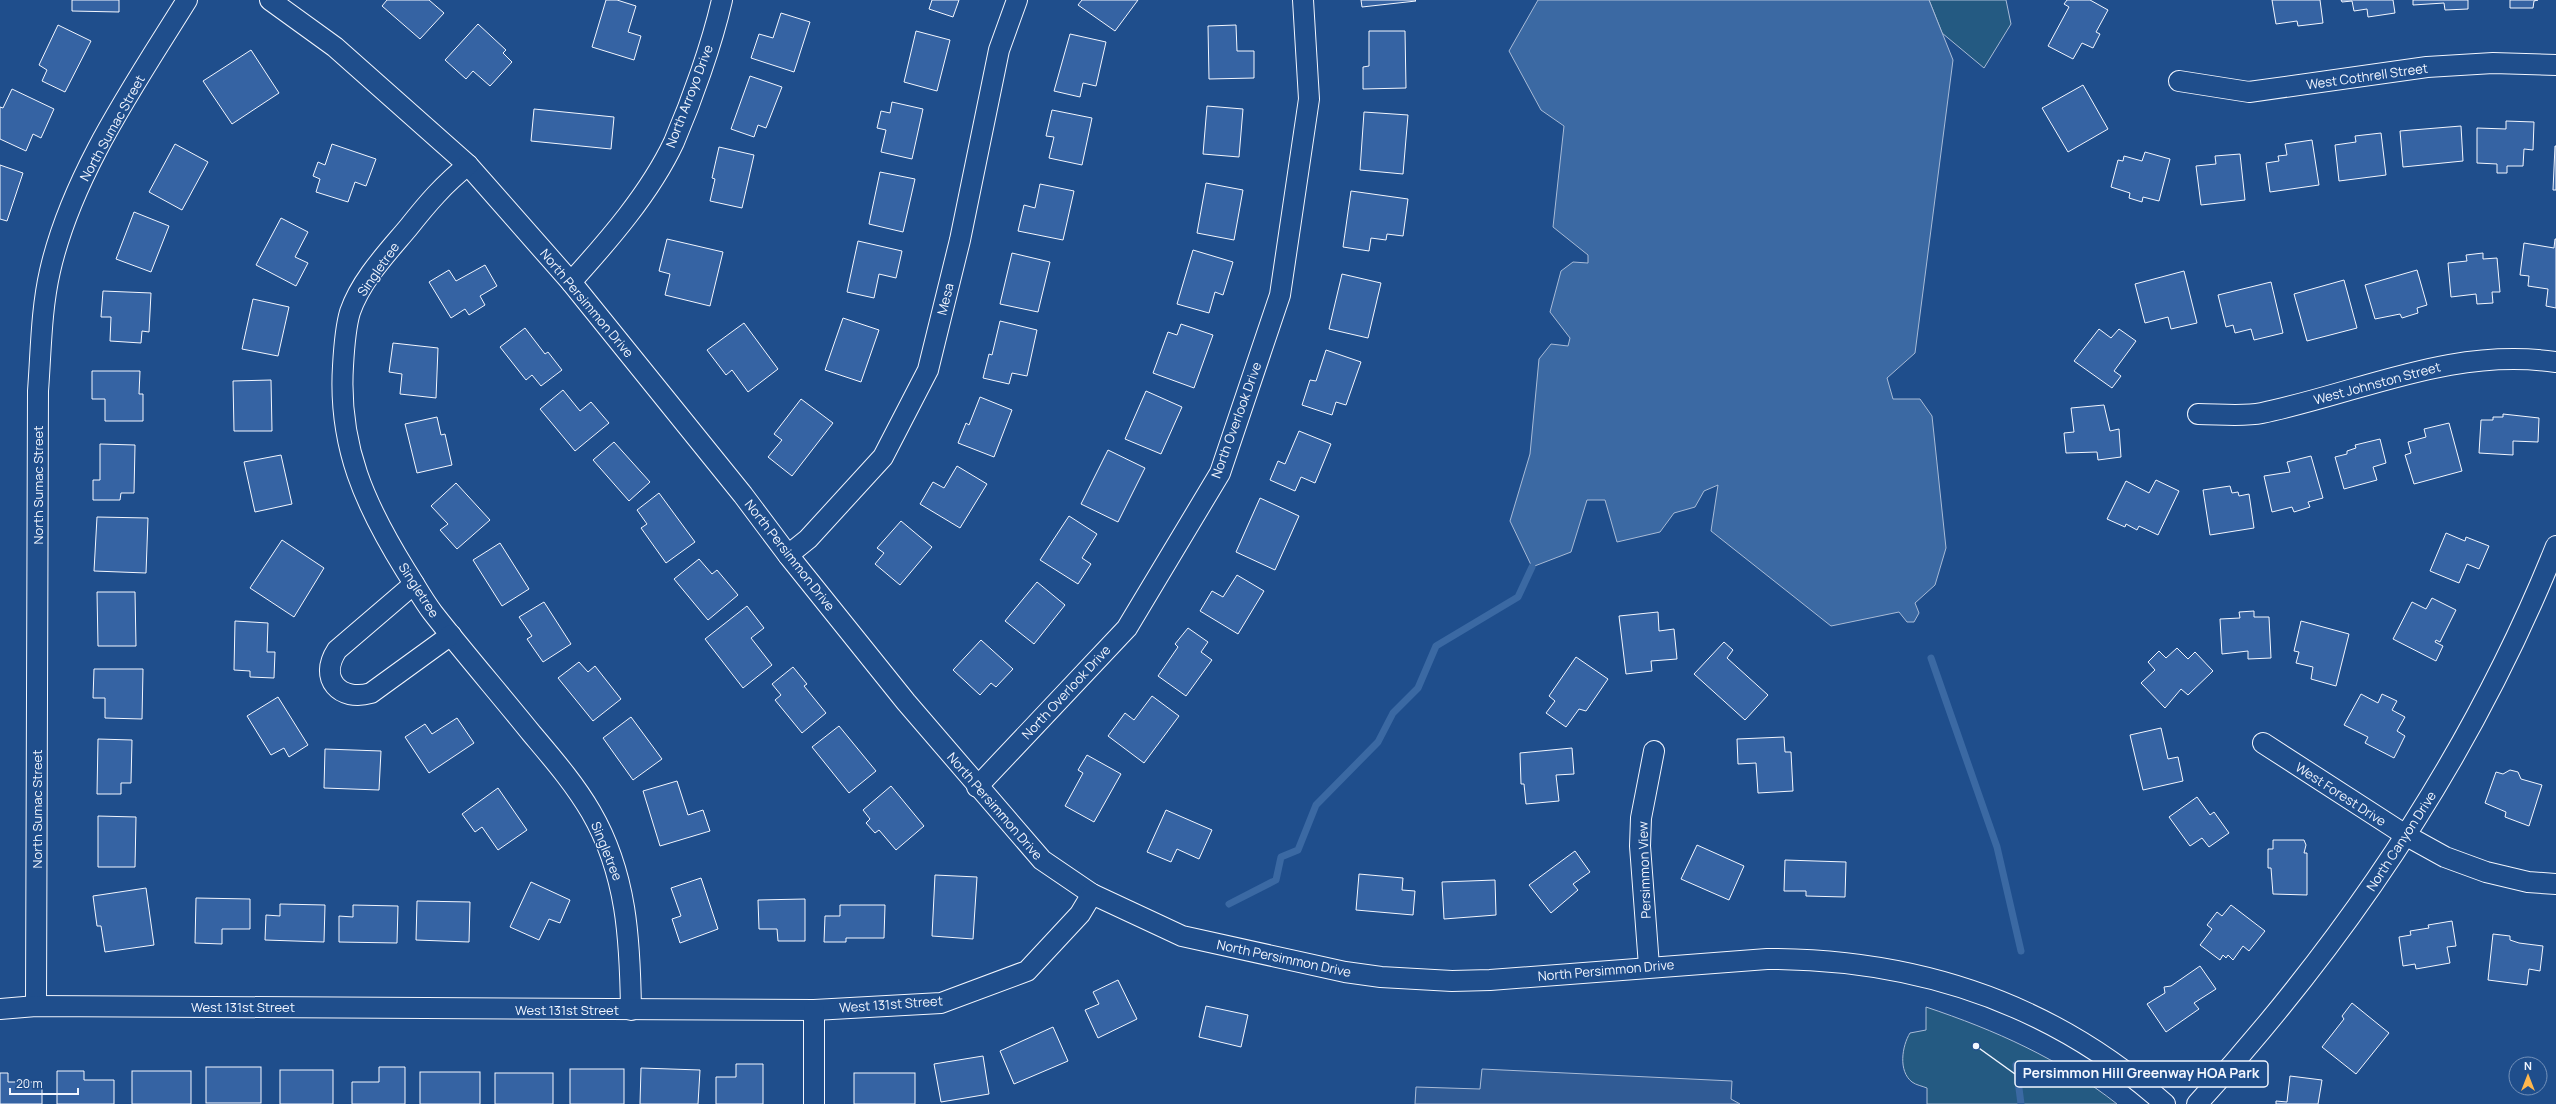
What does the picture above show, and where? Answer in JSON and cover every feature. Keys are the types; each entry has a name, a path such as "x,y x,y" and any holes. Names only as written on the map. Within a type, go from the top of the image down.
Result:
{"street":[{"name":"North Sumac Street","path":"36,1006 38,391 42,332 50,271 70,208 94,155 187,0"},
{"name":"North Persimmon Drive","path":"270,0 335,46 468,165 571,282 744,495 788,555 906,702 977,787 1042,860 1092,894 1182,936 1303,964 1381,977 1452,981 1490,980 1720,961 1796,959 1875,966 1917,974 1969,989 2021,1009 2088,1045 2136,1078 2166,1104"},
{"name":"North Arroyo Drive","path":"571,282 640,198 673,142 716,29 722,0"},
{"name":"Mesa","path":"788,555 808,539 883,457 928,370 960,240 1000,50 1017,0"},
{"name":"North Overlook Drive","path":"977,787 1127,628 1220,473 1280,295 1309,99 1303,0"},
{"name":"West Cothrell Street","path":"2179,81 2249,92 2428,66 2492,64 2556,65"},
{"name":"Singletree","path":"468,165 445,182 379,262 351,312 344,342 342,391 344,422 357,477 387,540 414,584 431,610 564,773 590,811 607,844 621,885 630,971 631,1010"},
{"name":"West Johnston Street","path":"2198,414 2260,414 2444,364 2487,358 2530,358 2556,362"},
{"name":"North Canyon Drive","path":"2197,1104 2242,1054 2308,974 2407,836 2452,762 2502,666 2556,546"},
{"path":"414,584 337,650 330,664 329,672 333,683 347,694 357,697 371,693 451,635"},
{"name":"West Forest Drive","path":"2263,744 2407,836 2445,857 2486,872 2528,882 2556,884"},
{"name":"Persimmon View","path":"1650,966 1640,846 1641,818 1654,751"},
{"name":"West 131st Street","path":"0,1009 36,1006 814,1010 941,1003 1027,971 1080,914 1092,894"},
{"path":"814,1010 814,1104"}],"shaded area":[{"path":"1538,0 1929,0 1953,60 1915,353 1887,378 1893,399 1920,399 1932,416 1946,548 1935,585 1915,603 1919,613 1914,622 1907,622 1899,612 1831,626 1711,531 1718,485 1704,491 1695,507 1674,513 1660,532 1617,542 1605,500 1587,500 1571,552 1532,567 1510,521 1530,454 1539,359 1551,344 1568,346 1570,338 1550,312 1561,271 1573,262 1588,263 1588,255 1553,227 1564,126 1541,110 1509,51"},
{"path":"1929,0 2006,0 2011,24 1984,68 1942,33"},
{"path":"1926,1007 2002,1036 2026,1047 2073,1073 2117,1104 1927,1104 1927,1088 1912,1082 1905,1072 1903,1065 1903,1051 1910,1033 1926,1030"},
{"path":"1482,1069 1732,1081 1731,1099 1740,1104 1415,1104 1416,1087 1480,1089"}],"building":[{"path":"72,0 119,0 119,12 72,11"},
{"path":"387,0 429,0 444,13 420,39 382,6"},
{"path":"606,0 617,0 636,6 628,32 641,36 634,60 592,47"},
{"path":"932,0 959,0 953,17 929,9"},
{"path":"1082,0 1138,0 1115,31 1078,5"},
{"path":"1361,0 1415,0 1416,1 1362,7"},
{"path":"2067,0 2090,0 2108,10 2096,32 2100,34 2093,48 2082,43 2073,59 2048,46 2069,7 2064,4"},
{"path":"2272,0 2320,0 2323,23 2298,26 2297,21 2276,24"},
{"path":"2341,0 2393,0 2395,13 2368,17 2367,9 2354,11 2352,1 2342,2"},
{"path":"2413,0 2468,0 2468,9 2445,10 2444,3 2413,5"},
{"path":"2510,0 2538,0 2534,1 2533,8 2510,8"},
{"path":"781,13 810,22 794,72 751,58 759,34 773,38"},
{"path":"478,24 506,50 503,53 512,62 490,86 473,71 466,79 445,60"},
{"path":"58,25 91,41 65,92 42,81 47,70 39,65"},
{"path":"1236,25 1237,51 1254,51 1254,78 1209,79 1208,26"},
{"path":"916,31 950,40 937,91 904,82"},
{"path":"1369,31 1405,31 1406,88 1363,89 1363,67 1369,66"},
{"path":"1070,34 1106,42 1096,86 1083,83 1080,97 1054,91"},
{"path":"251,50 279,93 232,124 203,81"},
{"path":"750,76 782,87 766,128 758,125 754,137 731,129"},
{"path":"2083,85 2108,129 2068,152 2042,108"},
{"path":"12,89 54,109 41,138 33,134 26,151 0,139 0,107 3,108"},
{"path":"892,102 923,109 912,159 881,152 886,130 877,128 881,111 890,113"},
{"path":"1207,106 1243,109 1239,157 1203,154"},
{"path":"534,109 614,117 611,149 531,141"},
{"path":"1052,110 1092,118 1082,165 1049,158 1054,137 1046,136"},
{"path":"1364,112 1408,115 1403,174 1360,170"},
{"path":"2506,121 2534,122 2533,150 2524,149 2523,166 2507,166 2507,173 2497,173 2497,164 2477,163 2477,128 2506,129"},
{"path":"2461,126 2463,161 2403,167 2400,131"},
{"path":"2381,133 2386,175 2339,181 2335,145 2356,142 2355,136"},
{"path":"2312,140 2319,185 2270,192 2266,163 2279,161 2278,156 2287,155 2285,144"},
{"path":"175,144 208,162 182,210 149,192"},
{"path":"332,144 376,159 366,186 355,182 348,202 316,192 320,179 313,176 318,162 325,165"},
{"path":"2555,146 2556,190 2553,190"},
{"path":"719,147 754,155 742,208 710,201 715,179 712,178"},
{"path":"2145,152 2170,159 2159,201 2143,197 2142,202 2129,198 2130,193 2111,187 2118,160 2123,161 2124,156 2142,161"},
{"path":"2240,154 2245,200 2201,205 2196,166 2216,164 2215,156"},
{"path":"0,165 23,173 7,221 0,219"},
{"path":"880,172 915,179 903,232 869,224"},
{"path":"1206,183 1243,190 1234,240 1197,233"},
{"path":"1040,184 1074,191 1063,240 1018,231 1024,205 1035,208"},
{"path":"1351,191 1408,199 1403,236 1387,234 1386,240 1371,238 1369,251 1343,247"},
{"path":"134,212 169,226 151,272 116,259"},
{"path":"281,218 308,232 295,257 308,263 296,286 256,265"},
{"path":"667,239 723,252 710,306 665,295 670,274 659,271"},
{"path":"2555,239 2556,308 2546,306 2548,289 2528,286 2529,276 2520,275 2524,243 2554,248"},
{"path":"858,241 902,251 896,278 879,274 874,298 847,292"},
{"path":"1193,250 1233,262 1223,295 1215,292 1209,313 1177,304"},
{"path":"1012,253 1050,262 1038,312 1000,304"},
{"path":"2483,253 2483,259 2497,258 2500,292 2492,292 2493,303 2477,304 2476,294 2451,297 2448,263 2467,261 2466,255"},
{"path":"485,265 497,286 480,296 485,305 469,315 465,309 451,318 429,282 449,270 456,281"},
{"path":"2417,270 2427,305 2417,308 2418,313 2402,318 2400,314 2375,319 2365,285"},
{"path":"2184,271 2197,323 2171,329 2168,317 2145,323 2135,284"},
{"path":"1342,274 1381,283 1368,338 1329,329"},
{"path":"2344,280 2357,328 2307,341 2294,294"},
{"path":"2271,282 2283,333 2254,340 2251,329 2235,333 2233,325 2226,327 2218,295"},
{"path":"103,291 151,293 149,332 142,331 141,343 110,341 111,317 101,317"},
{"path":"253,299 289,307 278,356 242,349"},
{"path":"843,318 879,330 861,382 825,370"},
{"path":"1000,321 1037,330 1027,376 1012,373 1009,384 983,378 989,354 992,355"},
{"path":"744,323 778,369 748,392 732,370 726,375 707,350"},
{"path":"1181,324 1213,335 1194,388 1153,373 1168,332 1177,335"},
{"path":"525,328 545,354 548,352 562,370 541,386 532,375 526,380 500,347"},
{"path":"2099,329 2111,338 2119,329 2136,341 2114,371 2121,376 2112,388 2074,361"},
{"path":"393,343 438,348 436,398 400,394 402,374 389,372"},
{"path":"1326,350 1361,362 1346,405 1336,402 1332,415 1302,405 1310,380 1316,381"},
{"path":"92,371 140,371 139,394 143,394 143,421 105,421 105,399 92,399"},
{"path":"271,380 272,431 234,431 233,381"},
{"path":"563,390 580,411 591,402 609,423 575,451 540,409"},
{"path":"1146,391 1182,407 1161,454 1125,439"},
{"path":"980,397 1012,410 994,457 958,443 966,423 969,425"},
{"path":"801,399 833,423 792,476 768,457 782,440 774,434"},
{"path":"2104,405 2110,431 2119,429 2121,457 2098,460 2097,452 2066,453 2064,433 2074,432 2071,408"},
{"path":"2503,414 2539,418 2538,442 2513,441 2513,455 2479,453 2481,420 2493,420 2493,417 2503,417"},
{"path":"437,417 441,435 445,434 452,465 417,473 405,424"},
{"path":"2449,423 2462,471 2414,484 2405,455 2411,453 2408,442 2426,437 2424,429"},
{"path":"1299,431 1331,444 1315,483 1301,477 1295,491 1270,480 1278,461 1285,464"},
{"path":"2380,439 2386,463 2373,467 2377,480 2344,489 2335,457 2347,454 2347,451 2356,448 2355,445"},
{"path":"614,442 650,482 629,501 593,460"},
{"path":"100,444 135,445 134,493 121,493 120,500 93,500 93,480 100,480"},
{"path":"1108,450 1145,468 1118,522 1081,504"},
{"path":"281,455 292,504 255,512 244,462"},
{"path":"2311,456 2323,498 2308,502 2310,507 2294,512 2292,507 2272,512 2264,476 2290,472 2287,462"},
{"path":"957,466 987,484 960,528 920,504 933,482 944,488"},
{"path":"2156,480 2179,491 2158,535 2139,526 2137,530 2126,524 2125,527 2107,519 2126,481 2149,493"},
{"path":"456,483 490,520 457,549 440,530 448,524 431,506"},
{"path":"2230,486 2232,493 2238,492 2239,496 2249,494 2254,528 2210,535 2203,490"},
{"path":"659,493 695,542 666,563 641,528 647,524 637,510"},
{"path":"1260,498 1299,516 1275,570 1236,552"},
{"path":"1069,516 1097,534 1082,558 1091,564 1078,584 1040,560"},
{"path":"97,517 148,518 146,573 94,571"},
{"path":"901,521 932,547 900,585 875,564 884,553 877,548"},
{"path":"2446,533 2465,541 2466,537 2489,546 2479,569 2467,564 2459,583 2430,571"},
{"path":"282,540 324,568 294,617 250,588"},
{"path":"500,543 529,589 502,606 473,560"},
{"path":"699,559 712,574 717,570 738,595 708,620 674,579"},
{"path":"1237,575 1264,591 1238,634 1200,611 1212,591 1223,597"},
{"path":"1037,582 1065,605 1034,644 1005,621"},
{"path":"97,592 135,592 136,646 98,646"},
{"path":"2432,598 2456,610 2440,642 2436,640 2435,642 2443,646 2436,661 2393,639 2412,602 2426,609"},
{"path":"544,602 571,644 543,662 527,639 532,636 519,617"},
{"path":"747,606 764,628 751,638 772,665 743,688 705,639"},
{"path":"2254,611 2254,617 2269,617 2271,658 2248,659 2248,651 2222,654 2220,619 2240,618 2239,612"},
{"path":"1658,612 1659,631 1674,629 1677,659 1651,661 1652,671 1626,674 1619,616"},
{"path":"235,621 268,623 267,652 275,652 274,678 250,677 250,671 234,670"},
{"path":"2301,621 2349,634 2336,686 2311,679 2313,667 2296,663 2299,652 2294,651"},
{"path":"1188,628 1208,642 1201,652 1212,660 1186,696 1158,676 1178,647 1175,644"},
{"path":"981,640 1013,669 996,687 991,683 980,695 953,670"},
{"path":"1724,642 1733,650 1727,658 1768,695 1745,720 1694,674"},
{"path":"2177,648 2188,659 2195,652 2213,671 2188,695 2181,689 2165,708 2141,683 2155,670 2148,662 2159,651 2166,658"},
{"path":"1576,657 1608,679 1586,711 1579,709 1566,727 1546,713 1555,701 1549,696"},
{"path":"579,662 588,672 595,666 621,699 593,721 558,678"},
{"path":"793,667 807,684 804,686 826,713 802,733 775,700 781,695 772,684"},
{"path":"94,669 143,669 142,719 105,718 105,698 93,698"},
{"path":"2361,694 2378,703 2382,694 2397,701 2392,710 2405,717 2397,731 2405,736 2394,758 2365,743 2368,737 2344,725"},
{"path":"1152,696 1179,716 1144,763 1108,736 1125,713 1134,720"},
{"path":"278,697 308,745 289,757 284,748 271,755 247,716"},
{"path":"631,717 662,759 633,780 603,738"},
{"path":"457,718 474,743 429,773 405,737 425,724 432,734"},
{"path":"839,726 876,771 849,793 812,747"},
{"path":"2161,728 2168,759 2178,757 2183,781 2143,790 2130,735"},
{"path":"1784,737 1785,752 1791,752 1793,791 1758,793 1756,763 1738,764 1737,739"},
{"path":"98,739 132,740 131,783 121,783 121,794 97,794"},
{"path":"1572,748 1574,774 1556,775 1559,801 1526,804 1524,784 1521,784 1520,753"},
{"path":"325,749 381,751 379,790 324,788"},
{"path":"1087,755 1121,774 1094,822 1065,806 1083,773 1078,770"},
{"path":"2510,770 2518,772 2521,779 2542,785 2529,826 2505,817 2506,812 2485,803 2496,772 2503,774"},
{"path":"677,781 688,815 703,810 710,831 660,846 643,791"},
{"path":"891,786 924,826 896,850 879,830 875,833 866,823 870,819 863,810"},
{"path":"498,788 527,830 498,850 482,827 475,832 462,814"},
{"path":"2197,797 2210,815 2214,812 2229,833 2209,847 2202,838 2190,846 2169,817"},
{"path":"1166,810 1212,830 1199,859 1177,849 1171,862 1147,852"},
{"path":"98,816 136,817 135,867 98,867"},
{"path":"2273,840 2304,840 2306,845 2304,853 2307,853 2307,895 2273,894 2271,868 2268,868 2268,849 2273,849"},
{"path":"1697,845 1744,866 1729,900 1681,879"},
{"path":"1575,851 1590,872 1573,884 1578,890 1551,913 1529,885"},
{"path":"1785,860 1846,862 1845,897 1806,896 1806,891 1784,891"},
{"path":"1359,874 1403,878 1402,890 1415,891 1413,915 1356,910"},
{"path":"935,875 977,877 973,939 932,936"},
{"path":"701,878 718,929 680,943 672,919 681,916 671,888"},
{"path":"1495,880 1496,915 1444,919 1442,882"},
{"path":"531,882 570,900 560,923 549,919 539,940 510,927"},
{"path":"146,888 154,945 105,952 101,926 97,926 93,896"},
{"path":"196,898 250,899 250,929 222,929 222,944 195,943"},
{"path":"805,899 805,941 778,941 777,929 759,929 758,900"},
{"path":"417,901 470,902 469,942 416,940"},
{"path":"280,904 325,905 324,942 265,940 266,915 280,916"},
{"path":"353,905 398,906 397,943 339,942 339,916 353,917"},
{"path":"840,905 885,905 884,938 846,938 846,942 824,942 825,916 840,916"},
{"path":"2231,905 2265,931 2249,951 2243,946 2233,960 2228,955 2226,958 2223,955 2220,960 2200,945 2212,929 2207,925 2217,912 2222,916"},
{"path":"2452,921 2456,946 2447,947 2450,963 2416,969 2415,964 2403,966 2399,937 2411,935 2410,931 2429,928 2428,925"},
{"path":"2493,934 2510,936 2510,940 2519,943 2543,946 2540,971 2529,969 2527,985 2488,980"},
{"path":"2200,966 2216,989 2194,1003 2199,1009 2166,1032 2147,1004 2165,993 2164,987 2171,986"},
{"path":"1118,980 1137,1019 1098,1038 1085,1010 1099,1004 1093,992"},
{"path":"2352,1003 2389,1033 2356,1074 2322,1047 2344,1019 2342,1016"},
{"path":"1206,1006 1248,1015 1241,1047 1199,1037"},
{"path":"1053,1027 1068,1061 1014,1084 1000,1051"},
{"path":"983,1056 989,1094 941,1102 934,1064"},
{"path":"736,1064 763,1064 763,1104 716,1104 716,1077 736,1077"},
{"path":"206,1067 261,1067 261,1103 206,1103"},
{"path":"379,1067 405,1067 405,1104 352,1104 352,1082 379,1082"},
{"path":"641,1068 700,1070 698,1104 640,1104"},
{"path":"570,1069 624,1069 624,1104 570,1104"},
{"path":"280,1070 333,1070 333,1104 280,1104"},
{"path":"57,1071 84,1071 84,1080 114,1080 114,1104 57,1104"},
{"path":"132,1071 191,1071 191,1104 132,1104"},
{"path":"420,1072 480,1072 480,1104 420,1104"},
{"path":"0,1073 8,1073 8,1082 42,1082 42,1104 0,1104"},
{"path":"495,1073 553,1073 553,1104 495,1104"},
{"path":"854,1073 915,1073 915,1104 854,1104"},
{"path":"2290,1076 2322,1080 2318,1104 2276,1104 2276,1101 2287,1102"}],"waterway":[{"path":"1229,904 1276,880 1281,857 1298,850 1316,805 1378,742 1393,713 1418,688 1436,646 1518,597 1532,567"},
{"path":"1931,658 1997,847 2021,951"},
{"path":"2016,1065 2021,1104"}],"place":[{"name":"Persimmon Hill Greenway HOA Park","path":"1976,1046"}]}
